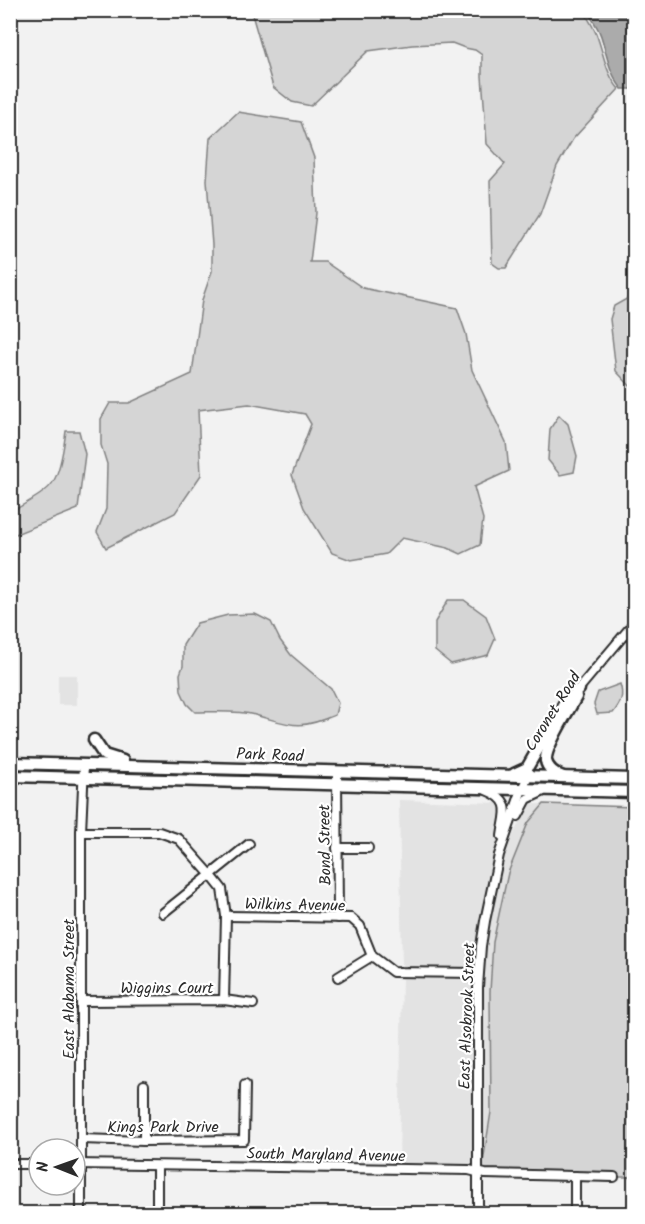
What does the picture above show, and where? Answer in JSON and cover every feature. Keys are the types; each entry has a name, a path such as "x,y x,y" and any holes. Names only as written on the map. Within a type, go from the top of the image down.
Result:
{"main road":[{"path":"511,776 527,768 564,704 580,687"},
{"path":"563,777 550,769 547,764 547,752 580,687"},
{"path":"94,740 104,755 135,765"},
{"name":"Park Road","path":"14,764 178,766 634,779"},
{"path":"83,777 89,772 98,770 164,771 178,766"},
{"path":"337,783 343,777 411,777 425,773"},
{"name":"Park Road","path":"10,776 522,789"},
{"path":"412,785 428,783 503,784 516,783 529,776"},
{"path":"522,789 547,782 616,782 634,779"},
{"path":"522,789 634,792"}],"street":[{"name":"Coronet Road","path":"522,789 580,687 634,623"},
{"name":"East Alabama Street","path":"81,1137 81,832 84,764"},
{"name":"Bond Street","path":"337,771 338,918"},
{"path":"479,788 495,794 506,805 507,813 499,855"},
{"name":"East Alsobrook Street","path":"478,1214 478,973 484,921 499,855 522,789"},
{"path":"499,855 527,799 552,790"},
{"path":"81,832 159,832 179,839 210,874 222,889 226,916 224,1000"},
{"path":"163,913 249,844"},
{"path":"337,848 368,848"},
{"name":"Wilkins Avenue","path":"226,916 351,918 360,926 372,956"},
{"path":"338,976 372,956 393,972 478,973"},
{"name":"Wiggins Court","path":"82,1001 224,1000 253,1004"},
{"path":"144,1085 144,1141"},
{"name":"Kings Park Drive","path":"87,1139 244,1140 244,1085"},
{"path":"10,1164 27,1164"},
{"name":"South Maryland Avenue","path":"87,1164 468,1170 485,1174 614,1177"},
{"path":"157,1214 158,1166"},
{"path":"574,1214 575,1176"},
{"name":"East Alabama Street","path":"80,1197 81,1214"}],"shaded area":[{"path":"251,11 584,11 596,33 608,71 619,89 573,139 557,166 540,214 506,268 499,268 492,263 490,181 505,164 487,144 482,55 475,50 452,43 412,45 368,51 311,106 292,102 273,87"},
{"path":"587,11 634,11 634,89 622,89 614,77 600,33"},
{"path":"238,112 301,122 314,158 316,213 310,262 325,262 363,288 457,308 466,334 472,370 506,442 509,471 474,487 483,519 480,545 461,554 448,548 402,538 386,554 351,560 332,553 304,508 292,475 311,424 305,414 249,404 198,410 201,475 175,513 106,548 97,532 106,509 107,464 101,445 101,419 110,403 129,403 192,374 202,300 212,271 207,180 210,138"},
{"path":"630,297 634,298 634,390 616,371 610,319 614,306"},
{"path":"559,415 568,424 577,456 574,472 560,475 548,460 550,429"},
{"path":"66,431 79,431 85,454 78,509 11,536 11,512 45,490 56,477"},
{"path":"448,600 464,600 486,616 495,639 488,655 451,664 435,651 435,622"},
{"path":"255,614 271,622 291,655 331,689 338,703 335,715 312,723 295,725 241,712 195,712 187,704 181,691 183,645 197,623 228,615"},
{"path":"58,675 77,675 77,705 58,705"},
{"path":"620,684 621,699 613,713 597,714 594,704 598,692"},
{"path":"399,800 500,803 503,812 481,920 475,970 402,969"},
{"path":"528,804 544,804 528,823 508,873 493,942 490,992 491,1112 481,1169 481,987 485,946 503,856"},
{"path":"544,804 634,807 634,1177 618,1177 618,1174 482,1169 491,1112 490,992 493,942 508,873 528,823"},
{"path":"402,975 474,976 473,1167 399,1166"}]}
